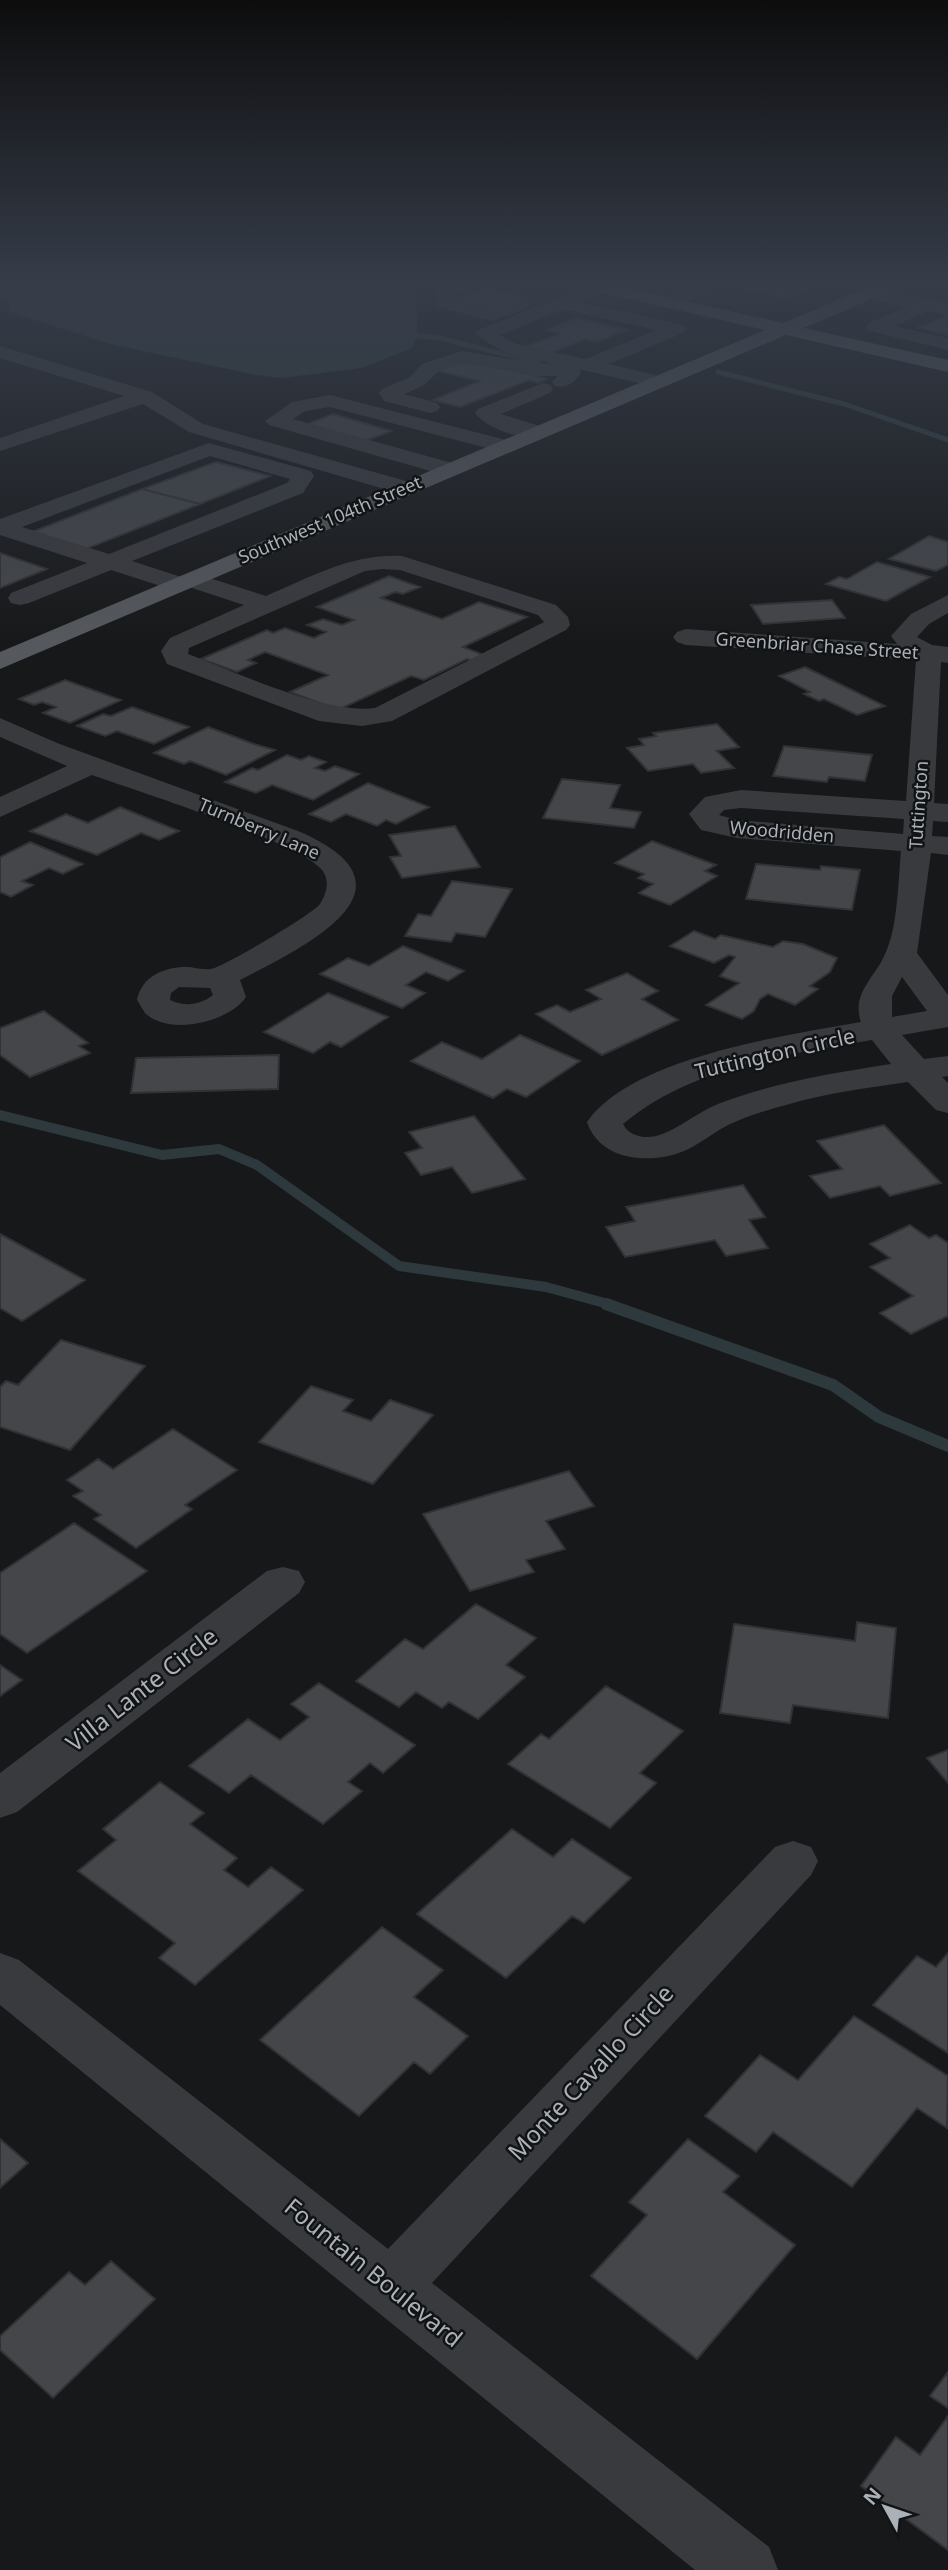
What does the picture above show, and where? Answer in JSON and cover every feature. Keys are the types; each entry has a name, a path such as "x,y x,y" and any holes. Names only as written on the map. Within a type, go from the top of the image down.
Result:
{"main road":[{"name":"Southwest 104th Street","path":"0,661 604,403"}],"street":[{"path":"0,445 124,403"},
{"path":"156,403 196,428 405,488"},
{"path":"318,403 299,406 276,421 448,469"},
{"path":"337,403 502,446"},
{"path":"414,403 479,420 517,403"},
{"path":"489,417 535,432"},
{"path":"378,449 432,428"},
{"path":"0,527 209,449 303,476 295,488 20,598"},
{"path":"0,527 109,562 267,604 360,565 402,564 547,610 556,617 557,625 382,715 346,718 329,715 176,659 174,651 179,643 267,604"},
{"path":"942,653 910,645 904,636 919,619 948,602"},
{"name":"Greenbriar Chase Street","path":"686,637 942,653"},
{"name":"Tuttington","path":"903,956 918,811 942,653"},
{"name":"Turnberry Lane","path":"0,726 47,749 288,837 313,848 335,864 343,884 334,907 324,917 217,979"},
{"name":"Turnberry Lane","path":"0,742 47,749"},
{"path":"0,808 93,764"},
{"name":"Woodridden","path":"948,813 741,799 715,803 703,814 711,824 737,829 948,846"},
{"path":"948,1016 903,956 889,970 874,1001 881,1031 933,1068 948,1103"},
{"name":"Tuttington Circle","path":"933,1068 779,1095 724,1114 682,1139 656,1148 627,1144 615,1139 607,1131 605,1122 629,1101 697,1069 948,1016"},
{"name":"Villa Lante Circle","path":"0,1799 283,1582"},
{"name":"Monte Cavallo Circle","path":"390,2287 793,1861"},
{"name":"Fountain Boulevard","path":"0,1975 746,2570"}],"building":[{"path":"444,403 470,403 460,407"},
{"path":"333,414 391,431 365,441 307,424"},
{"path":"216,462 270,476 200,504 142,489"},
{"path":"142,489 200,504 83,550 24,535"},
{"path":"929,536 948,542 948,565 936,571 889,559"},
{"path":"0,553 47,569 0,588"},
{"path":"877,562 930,577 886,601 826,584 839,577 847,579"},
{"path":"389,576 420,587 403,594 395,592 381,598 442,619 479,602 527,617 463,647 484,655 472,661 467,659 424,680 411,676 338,710 290,692 328,675 265,652 248,660 256,663 237,672 201,659 267,630 273,633 285,628 314,638 326,632 307,625 323,619 342,625 354,620 317,607"},
{"path":"832,600 845,618 763,624 751,605"},
{"path":"805,667 885,706 857,715 824,699 819,701 804,694 810,692 779,676"},
{"path":"65,680 121,700 70,723 43,713 56,707 42,702 34,705 19,699"},
{"path":"132,707 189,727 154,744 117,731 105,736 77,726 103,714 111,716"},
{"path":"717,724 739,747 717,751 734,768 701,773 693,764 648,771 627,748 644,745 639,739 656,736 653,733"},
{"path":"208,727 275,750 226,775 190,761 184,764 154,753"},
{"path":"784,746 872,755 865,781 829,777 827,782 773,776"},
{"path":"287,755 301,760 309,756 326,762 315,768 325,771 335,766 359,774 313,800 272,785 256,793 225,782 252,768 258,770"},
{"path":"562,779 620,785 610,808 641,812 634,828 543,818"},
{"path":"368,783 429,807 396,824 386,820 377,826 346,814 331,822 309,814"},
{"path":"120,807 179,831 159,840 141,833 97,855 30,831 66,814 88,823"},
{"path":"455,826 480,867 402,878 390,857 401,856 389,835"},
{"path":"652,841 716,865 705,871 717,876 670,905 639,893 653,884 638,878 644,874 615,863"},
{"path":"30,842 83,864 63,874 49,868 22,881 33,885 11,897 0,892 0,857"},
{"path":"756,864 820,870 821,866 860,870 852,910 746,899"},
{"path":"452,881 512,889 485,937 456,933 451,942 405,936 418,914 431,916"},
{"path":"694,931 715,939 721,935 773,947 783,941 803,944 837,958 830,972 810,986 818,989 795,1005 768,994 760,999 754,1011 742,1019 706,1005 739,983 720,976 735,957 729,955 714,963 670,946"},
{"path":"403,946 464,971 448,981 426,972 406,985 425,993 402,1008 320,974 348,958 369,966"},
{"path":"627,973 658,991 642,999 678,1020 602,1055 536,1014 557,1005 570,1012 601,999 586,990"},
{"path":"328,993 388,1017 341,1047 330,1042 313,1053 264,1032"},
{"path":"44,1011 88,1043 79,1046 90,1053 30,1077 0,1055 0,1028"},
{"path":"520,1035 580,1061 526,1097 507,1089 493,1098 411,1061 442,1042 482,1059"},
{"path":"279,1055 278,1089 131,1093 136,1058"},
{"path":"474,1116 525,1179 472,1193 452,1167 421,1175 405,1153 422,1148 409,1132"},
{"path":"884,1125 941,1183 890,1196 880,1186 830,1198 810,1176 842,1169 817,1141"},
{"path":"743,1185 765,1217 749,1220 768,1248 726,1256 715,1240 625,1257 606,1227 635,1221 626,1207"},
{"path":"910,1225 929,1238 936,1235 948,1243 948,1316 911,1334 880,1313 913,1296 870,1267 890,1258 870,1244"},
{"path":"0,1234 85,1280 22,1321 0,1308"},
{"path":"61,1340 145,1366 70,1450 0,1427 0,1387 6,1381 18,1385"},
{"path":"311,1386 353,1400 343,1411 371,1421 390,1400 433,1415 373,1484 259,1442"},
{"path":"173,1429 237,1470 185,1505 192,1509 136,1548 94,1519 101,1515 73,1496 83,1491 67,1480 98,1459 113,1469"},
{"path":"569,1471 594,1506 546,1521 565,1549 526,1560 534,1572 470,1591 423,1514"},
{"path":"74,1523 147,1571 27,1653 0,1634 0,1573"},
{"path":"476,1604 536,1638 506,1665 525,1677 478,1719 449,1702 442,1708 416,1692 399,1707 356,1681 405,1639 423,1649"},
{"path":"857,1622 896,1628 888,1718 793,1705 790,1723 720,1713 734,1624 855,1641"},
{"path":"0,1665 22,1680 0,1696"},
{"path":"319,1683 415,1745 383,1773 370,1763 348,1782 362,1791 323,1824 251,1775 229,1793 189,1766 248,1719 280,1740 309,1717 291,1704"},
{"path":"606,1686 683,1731 640,1773 656,1783 610,1828 508,1764 541,1734 549,1739"},
{"path":"948,1750 948,1783 927,1758"},
{"path":"160,1782 204,1813 190,1824 237,1858 224,1870 248,1887 271,1867 303,1890 195,1985 159,1958 175,1943 78,1871 116,1840 103,1829"},
{"path":"512,1829 553,1857 572,1839 631,1878 584,1923 572,1916 506,1978 417,1914"},
{"path":"382,1927 443,1970 414,1997 468,2036 430,2074 414,2062 359,2116 260,2040"},
{"path":"948,1953 948,2053 873,2005 917,1956 936,1967"},
{"path":"854,2016 948,2076 947,2128 917,2108 852,2187 773,2132 756,2152 705,2116 760,2055 798,2080"},
{"path":"0,2139 28,2163 0,2188"},
{"path":"688,2139 739,2176 723,2192 795,2245 697,2359 591,2276 647,2215 629,2202"},
{"path":"111,2261 155,2299 53,2398 0,2350 0,2336 69,2272 85,2285"},
{"path":"948,2372 948,2408 930,2396"},
{"path":"948,2416 948,2550 861,2486 896,2437 920,2455"}],"waterway":[{"path":"840,403 948,440"},
{"path":"0,1115 162,1155 219,1149 257,1165 399,1266 546,1287 612,1305"},
{"path":"606,1304 833,1385 879,1417 948,1446"}]}
